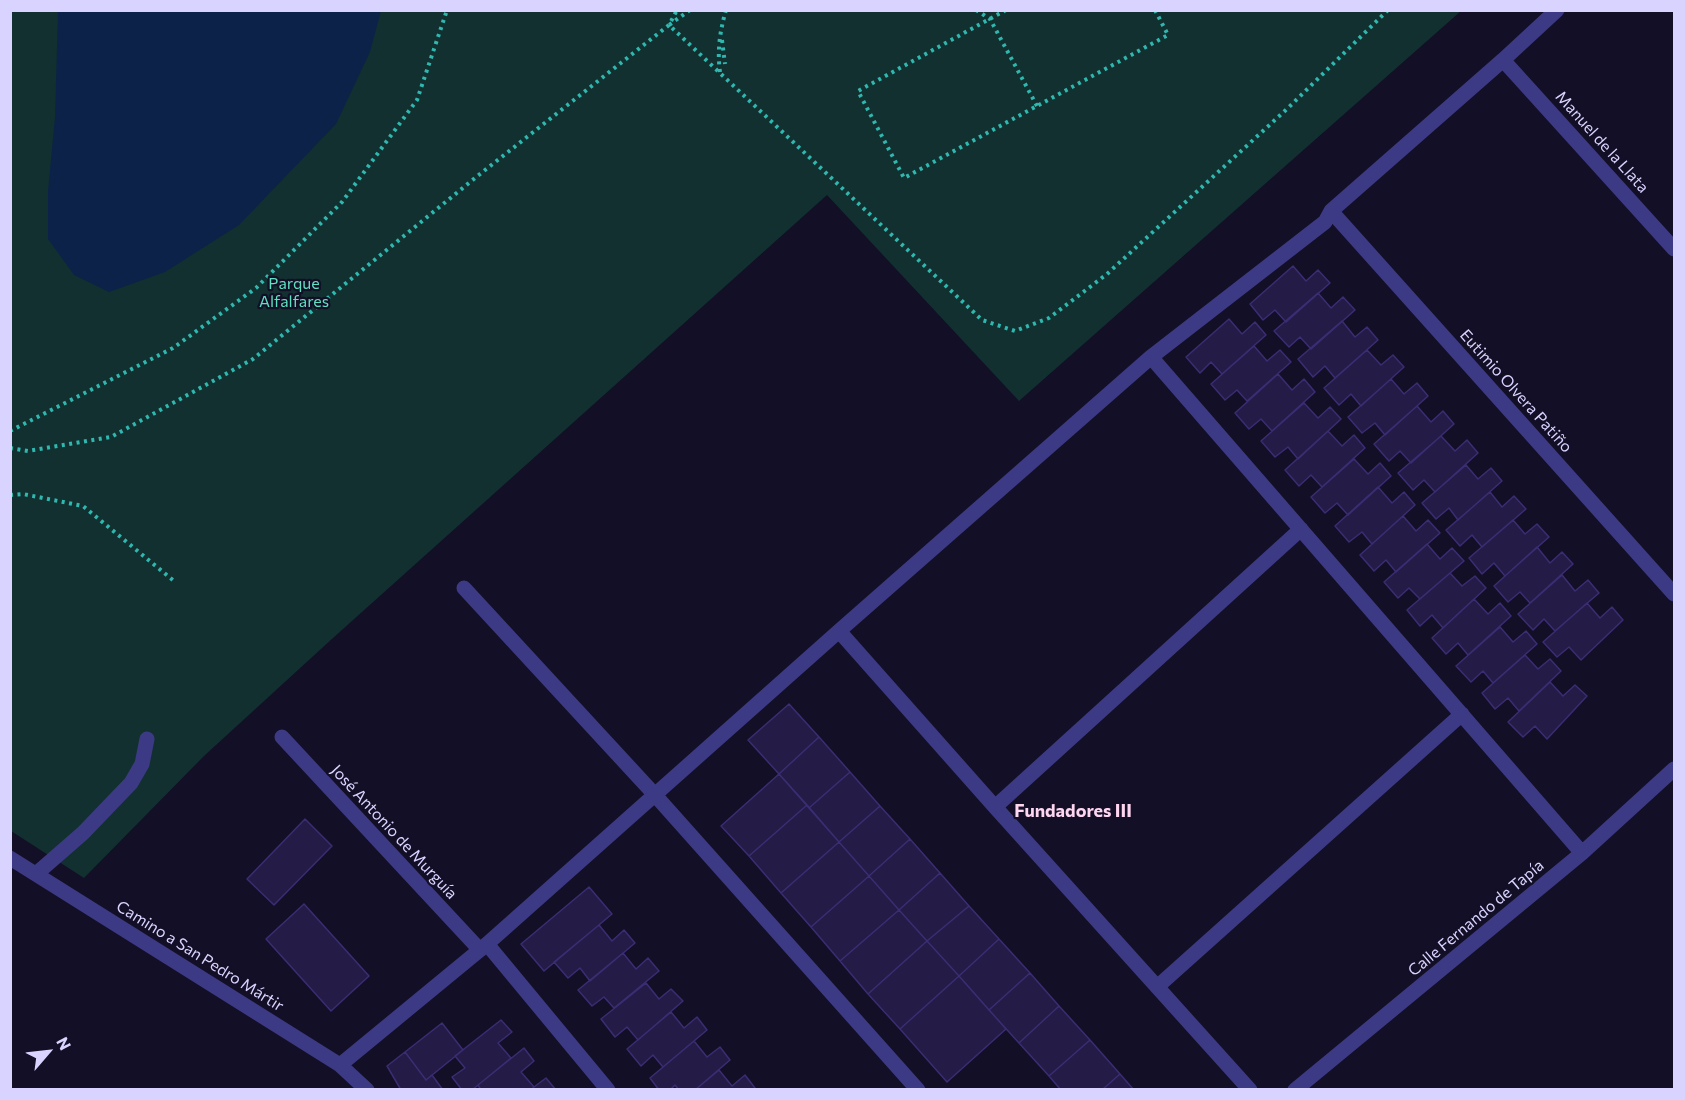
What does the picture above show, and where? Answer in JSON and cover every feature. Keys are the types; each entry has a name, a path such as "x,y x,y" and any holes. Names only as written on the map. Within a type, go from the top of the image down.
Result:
{"street":[{"path":"340,1065 483,947 1151,357 1325,222 1331,211 1557,10"},
{"name":"Manuel de la Llata","path":"1503,60 1674,249"},
{"name":"Eutimio Olvera Patiño","path":"1331,211 1674,594"},
{"path":"1151,357 1582,853"},
{"path":"995,807 1301,529"},
{"path":"464,588 655,795 918,1089"},
{"path":"839,631 1250,1089"},
{"path":"1157,987 1461,714"},
{"name":"José Antonio de Murguía","path":"282,737 483,947 608,1089"},
{"path":"36,874 82,833 131,783 142,764 147,739"},
{"name":"Calle Fernando de Tapía","path":"1295,1089 1582,853 1674,769"},
{"name":"Camino a San Pedro Mártir","path":"10,858 340,1065 368,1089"}],"path":[{"path":"10,431 173,348 256,288 342,202 417,100 447,10"},
{"path":"669,25 677,10"},
{"path":"10,448 28,451 111,437 254,359 475,178 690,10"},
{"path":"720,73 718,58 720,30 726,10"},
{"path":"976,10 990,19 1036,106"},
{"path":"1006,10 858,91 904,178 1168,35 1155,10"},
{"path":"669,25 982,320 1015,332 1049,318 1107,274 1288,108 1388,10"},
{"path":"720,30 725,64"},
{"path":"10,495 23,494 83,506 174,581"}],"green space":[{"name":"Parque Alfalfares","path":"10,11 1461,11 1019,401 827,195 204,756 84,878 11,831"}],"water":[{"path":"58,10 381,11 370,52 336,124 239,225 165,272 109,292 74,275 48,239 48,191 55,117"}],"building":[{"path":"1293,266 1306,281 1318,270 1330,283 1286,322 1275,310 1263,320 1250,304"},
{"path":"1318,293 1331,308 1343,297 1355,310 1311,349 1300,337 1289,347 1274,331"},
{"path":"1229,319 1242,334 1255,322 1266,335 1222,374 1211,362 1200,373 1186,357"},
{"path":"1342,321 1355,337 1367,327 1378,340 1335,378 1325,366 1313,377 1298,359"},
{"path":"1254,346 1267,361 1280,350 1291,362 1247,401 1237,390 1225,400 1211,384"},
{"path":"1367,350 1381,365 1393,355 1404,367 1361,406 1351,394 1339,405 1324,388"},
{"path":"1278,374 1292,390 1304,379 1315,392 1272,431 1261,419 1249,429 1235,413"},
{"path":"1391,379 1404,394 1417,383 1428,396 1385,435 1375,423 1362,433 1348,417"},
{"path":"1304,403 1318,418 1330,407 1341,419 1298,459 1288,447 1275,457 1261,441"},
{"path":"1417,406 1431,422 1443,411 1454,424 1411,463 1400,451 1389,461 1374,444"},
{"path":"1328,431 1342,446 1354,435 1365,448 1322,487 1311,475 1299,486 1285,470"},
{"path":"1441,436 1455,451 1467,440 1478,453 1435,492 1424,480 1413,490 1398,473"},
{"path":"1354,459 1368,474 1380,463 1391,476 1348,515 1337,503 1325,513 1311,497"},
{"path":"1466,465 1478,479 1491,468 1502,481 1458,520 1449,508 1436,519 1422,503"},
{"path":"1378,487 1392,503 1404,492 1415,505 1372,544 1362,532 1349,542 1335,526"},
{"path":"1490,492 1502,507 1514,496 1526,509 1482,547 1472,535 1460,546 1446,530"},
{"path":"1403,516 1416,531 1428,520 1440,533 1396,572 1386,560 1374,571 1360,555"},
{"path":"1513,520 1525,534 1537,524 1549,537 1505,576 1494,563 1482,574 1469,558"},
{"path":"1427,544 1440,559 1452,548 1464,561 1420,599 1409,588 1398,598 1384,582"},
{"path":"1537,547 1550,563 1562,552 1573,564 1530,603 1520,592 1508,602 1494,586"},
{"path":"1450,573 1462,586 1475,576 1486,588 1443,628 1432,615 1420,626 1407,610"},
{"path":"1562,575 1575,591 1588,580 1599,593 1555,631 1544,619 1533,630 1518,614"},
{"path":"1474,599 1488,614 1500,603 1511,616 1468,655 1458,643 1446,654 1432,638"},
{"path":"1587,603 1600,618 1612,607 1623,620 1581,660 1569,647 1557,657 1543,642"},
{"path":"1500,627 1513,642 1526,631 1537,644 1493,683 1483,671 1471,682 1456,666"},
{"path":"1525,655 1538,669 1550,659 1561,671 1519,711 1508,698 1495,709 1482,693"},
{"path":"1550,682 1563,696 1575,685 1587,696 1547,739 1535,726 1523,737 1508,722"},
{"path":"789,704 819,737 779,774 748,740"},
{"path":"819,737 850,772 809,808 779,774"},
{"path":"850,772 880,806 839,842 809,808"},
{"path":"779,774 807,805 749,856 721,826"},
{"path":"807,805 839,842 781,893 749,856"},
{"path":"880,806 910,839 869,876 839,842"},
{"path":"305,819 332,846 274,905 247,879"},
{"path":"910,839 940,873 899,910 869,876"},
{"path":"839,842 869,876 811,927 781,893"},
{"path":"940,873 969,906 927,941 899,910"},
{"path":"869,876 899,910 840,961 811,927"},
{"path":"589,887 612,914 544,971 521,944"},
{"path":"304,904 369,976 331,1011 266,939"},
{"path":"969,906 999,939 959,976 927,941"},
{"path":"899,910 927,941 868,994 840,961"},
{"path":"599,925 612,941 624,930 635,943 590,981 580,968 568,978 554,962"},
{"path":"999,939 1030,973 989,1010 959,976"},
{"path":"927,941 959,976 900,1029 868,994"},
{"path":"623,953 636,969 648,958 659,971 614,1008 604,997 592,1006 578,990"},
{"path":"1030,973 1059,1006 1019,1043 989,1010"},
{"path":"959,976 1006,1029 947,1082 900,1029"},
{"path":"646,983 659,999 671,989 683,1001 638,1040 627,1027 615,1037 601,1019"},
{"path":"1059,1006 1090,1040 1049,1076 1019,1043"},
{"path":"671,1012 684,1028 697,1017 707,1030 663,1067 653,1055 641,1066 627,1049"},
{"path":"501,1020 512,1032 498,1043 511,1058 472,1090 462,1090 452,1077 465,1068 455,1056"},
{"path":"442,1023 463,1050 426,1080 405,1052"},
{"path":"1090,1040 1120,1074 1102,1090 1061,1090 1049,1076"},
{"path":"694,1041 707,1057 720,1047 730,1060 695,1090 679,1090 675,1085 670,1090 659,1090 650,1078"},
{"path":"524,1048 534,1061 521,1072 534,1087 531,1090 481,1090 478,1085"},
{"path":"405,1052 426,1080 432,1075 443,1090 401,1090 387,1066"},
{"path":"719,1070 732,1086 745,1075 755,1088 754,1090 695,1090"},
{"path":"1120,1074 1134,1090 1102,1090"},
{"path":"546,1078 556,1090 531,1090 534,1087"}],"district":[{"name":"Fundadores III","path":"1073,811"}]}
